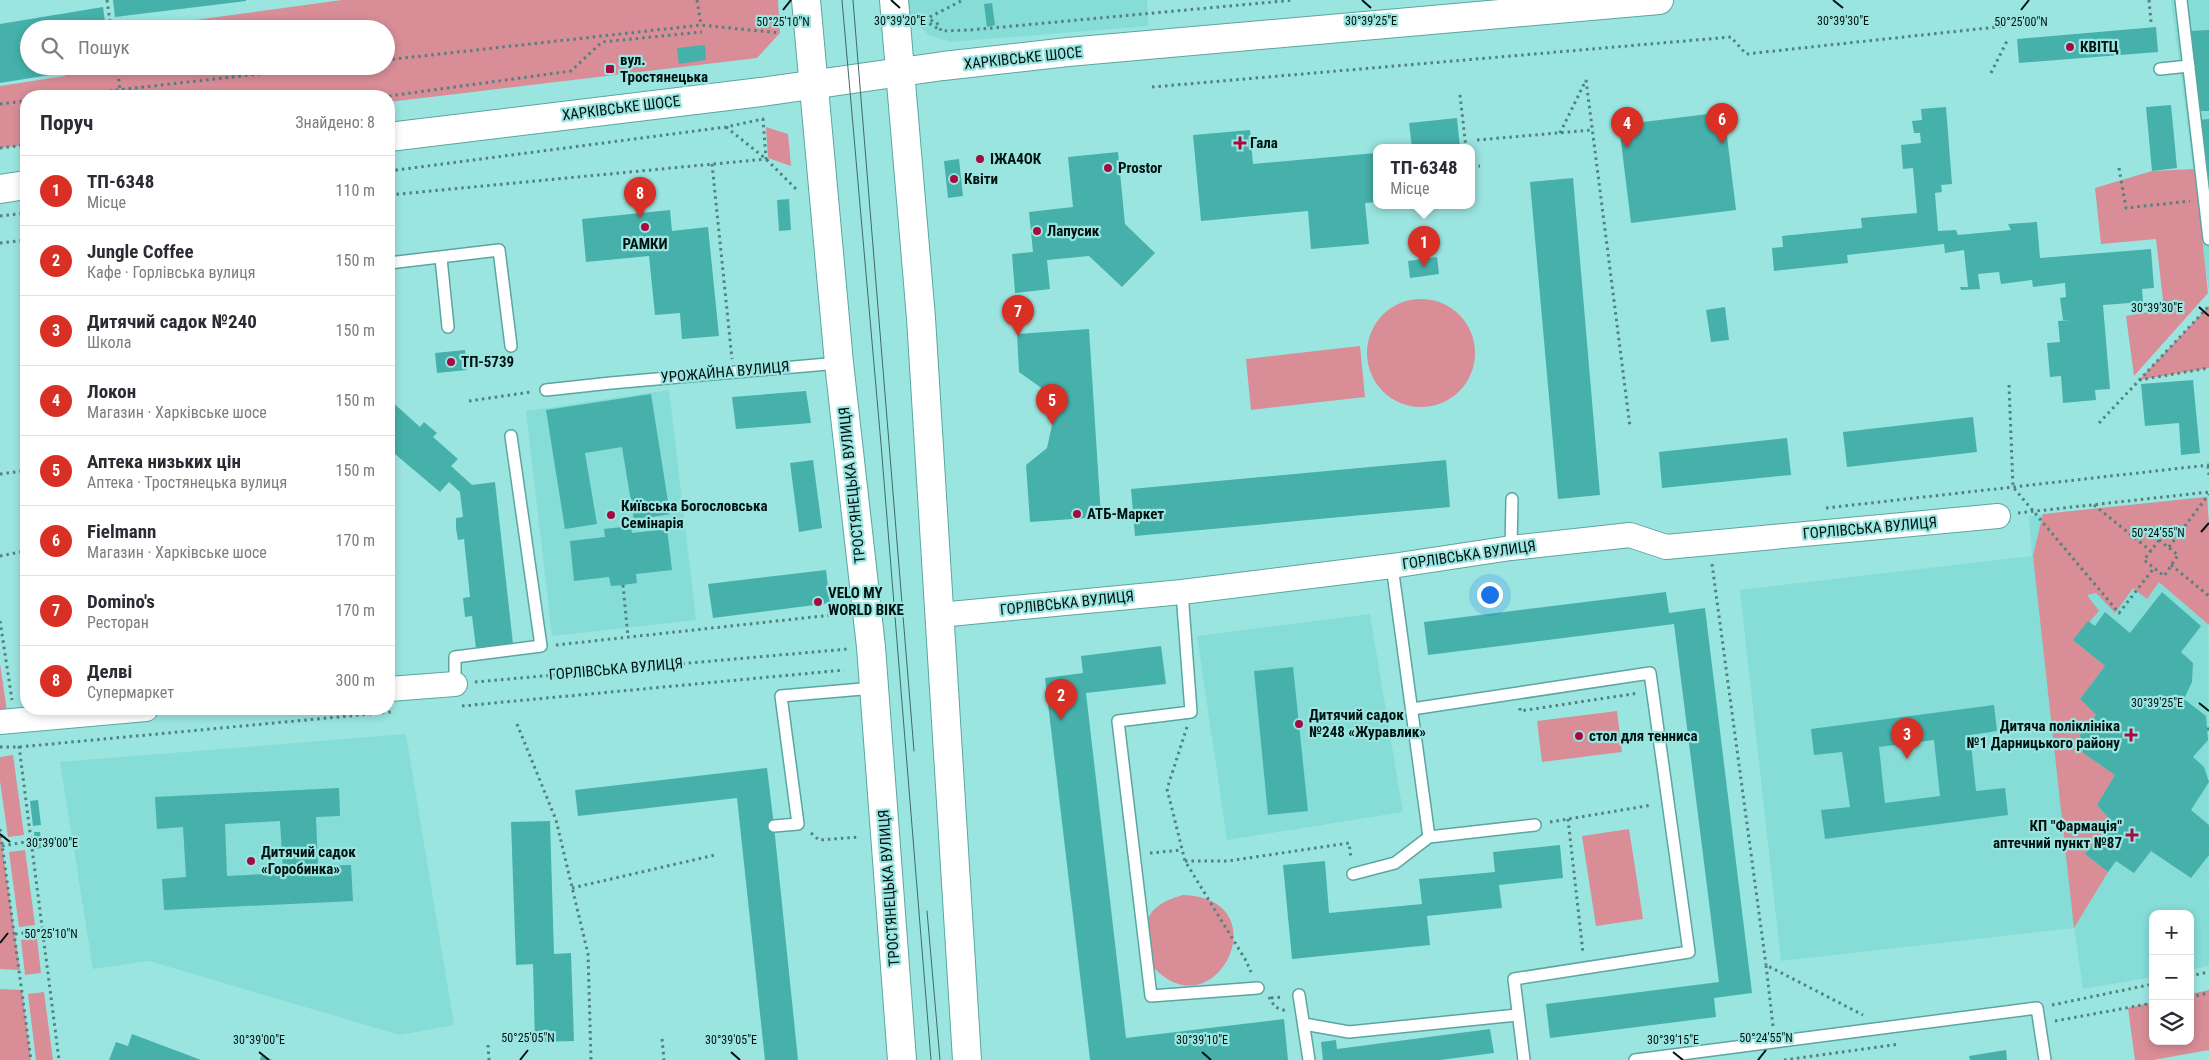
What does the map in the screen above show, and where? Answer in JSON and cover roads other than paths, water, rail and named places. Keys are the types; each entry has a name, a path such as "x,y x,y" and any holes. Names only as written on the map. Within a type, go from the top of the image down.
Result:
{"main road":[{"name":"ТРОСТЯНЕЦЬКА ВУЛИЦЯ","path":"806,0 838,363 874,688 902,1060"},
{"path":"894,0 921,318 967,1060"},
{"name":"ХАРКІВСЬКЕ ШОСЕ","path":"395,136 1068,52 1659,0"},
{"path":"0,188 20,186"}],"street":[{"name":"ГОРЛІВСЬКА ВУЛИЦЯ","path":"939,615 1182,592 1392,566 1511,548 1630,535 1666,547 1998,516"},
{"path":"395,689 455,684"},
{"path":"7,721 76,715"}],"lane":[{"path":"2181,0 2209,239"},
{"path":"2160,69 2189,66"},
{"path":"395,262 499,250 511,346"},
{"path":"441,258 448,327"},
{"name":"УРОЖАЙНА ВУЛИЦЯ","path":"546,390 611,382 838,363"},
{"path":"455,684 454,657 541,646 511,436"},
{"path":"1511,548 1512,498"},
{"path":"1392,566 1430,837"},
{"path":"1182,592 1192,712 1118,722 1151,996 1258,988"},
{"path":"1412,709 1650,673 1689,952 1514,979 1524,1060"},
{"path":"774,826 798,824 781,696 874,688"},
{"path":"1353,874 1395,863 1430,837 1534,825"},
{"path":"1299,995 1309,1060"},
{"path":"1635,1060 2037,1008 2045,1060"},
{"path":"1304,1024 1349,1032 1517,1015"}],"tram line":[{"path":"842,0 881,444 931,1060"},
{"path":"853,0 914,751"},
{"path":"927,911 940,1060"}],"place":[{"name":"КВІТЦ","path":"2070,47"},
{"name":"вул. Тростянецька","path":"610,69"},
{"name":"Гала","path":"1240,143"},
{"name":"Fielmann","path":"1722,144"},
{"name":"Локон","path":"1627,148"},
{"name":"IЖА4ОК","path":"980,159"},
{"name":"Prostor","path":"1108,168"},
{"name":"Квіти","path":"954,179"},
{"name":"Делві","path":"640,218"},
{"name":"РАМКИ","path":"645,227"},
{"name":"Лапусик","path":"1037,231"},
{"name":"ТП-6348","path":"1424,267"},
{"name":"Domino's","path":"1018,336"},
{"name":"ТП-5739","path":"451,362"},
{"name":"Аптека низьких цін","path":"1052,425"},
{"name":"АТБ-Маркет","path":"1077,514"},
{"name":"Київська Богословська Семінарія","path":"611,515"},
{"name":"VELO MY WORLD BIKE","path":"818,602"},
{"name":"Jungle Coffee","path":"1061,720"},
{"name":"Дитячий садок №248 «Журавлик»","path":"1299,724"},
{"name":"Дитяча поліклініка №1 Дарницького району","path":"2131,735"},
{"name":"стол для тенниса","path":"1579,736"},
{"name":"Дитячий садок №240","path":"1907,759"},
{"name":"КП \"Фармація\" аптечний пункт №87","path":"2132,835"},
{"name":"Дитячий садок «Горобинка»","path":"251,861"}]}
